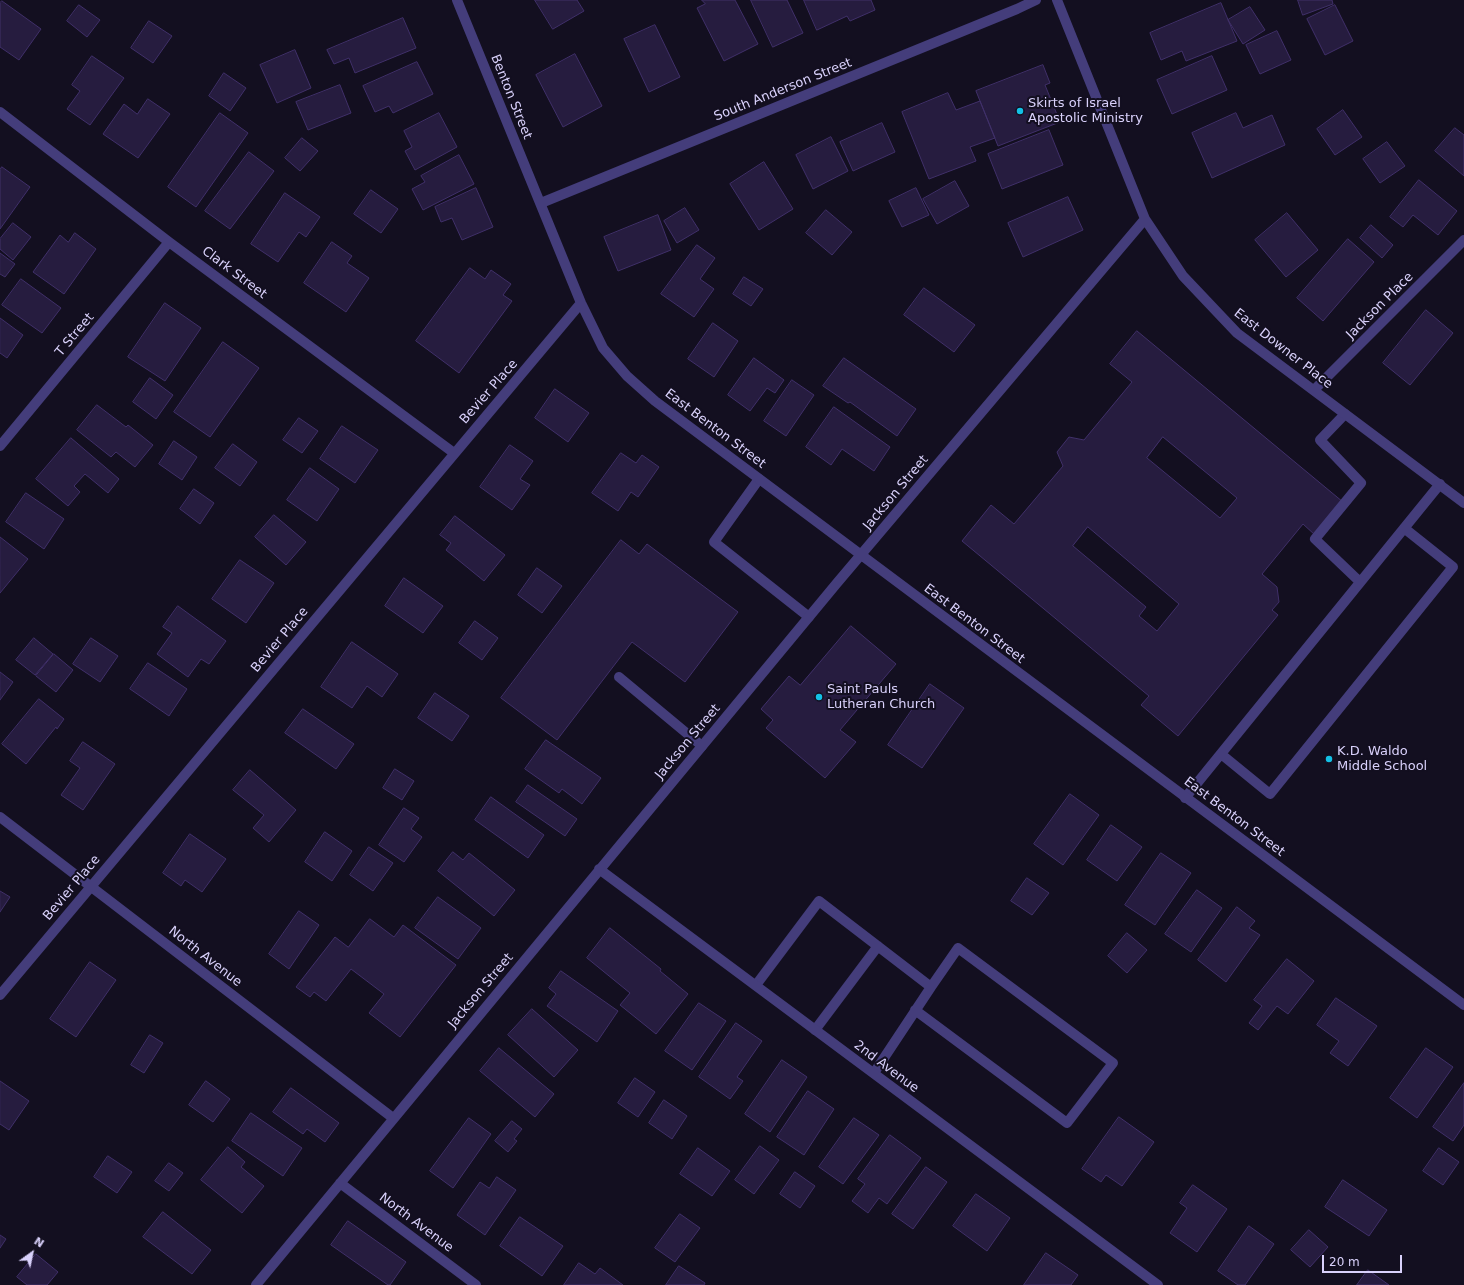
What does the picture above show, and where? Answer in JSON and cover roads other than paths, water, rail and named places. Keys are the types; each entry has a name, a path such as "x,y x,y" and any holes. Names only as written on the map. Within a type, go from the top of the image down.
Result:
{"street":[{"name":"Benton Street","path":"457,0 541,203"},
{"name":"South Anderson Street","path":"541,203 1010,12 1036,0"},
{"name":"East Downer Place","path":"1057,0 1145,219 1183,276 1237,333 1464,503"},
{"name":"Clark Street","path":"0,112 169,242 454,453"},
{"name":"East Benton Street","path":"541,203 581,303 603,348 627,376 655,401 1464,1005"},
{"name":"Jackson Street","path":"256,1285 860,555 1145,219"},
{"name":"Jackson Place","path":"1314,390 1464,240"},
{"name":"T Street","path":"0,446 169,242"},
{"name":"Bevier Place","path":"0,995 581,303"},
{"path":"1345,414 1320,440 1361,483 1315,539 1360,582"},
{"path":"760,479 714,542 809,617"},
{"path":"1185,798 1440,484"},
{"path":"1221,754 1270,794 1275,788 1452,567 1404,528"},
{"path":"619,677 702,746"},
{"name":"North Avenue","path":"0,817 393,1118"},
{"name":"2nd Avenue","path":"599,869 1158,1285"},
{"path":"756,985 818,901 931,986"},
{"path":"815,1030 878,946"},
{"path":"874,1073 915,1010 931,986 958,948 1113,1063 1067,1123 915,1010"},
{"name":"North Avenue","path":"340,1183 476,1285"}],"place":[{"name":"Skirts of Israel Apostolic Ministry","path":"1020,111"},
{"name":"Saint Pauls Lutheran Church","path":"819,697"},
{"name":"K.D. Waldo Middle School","path":"1329,759"}]}
